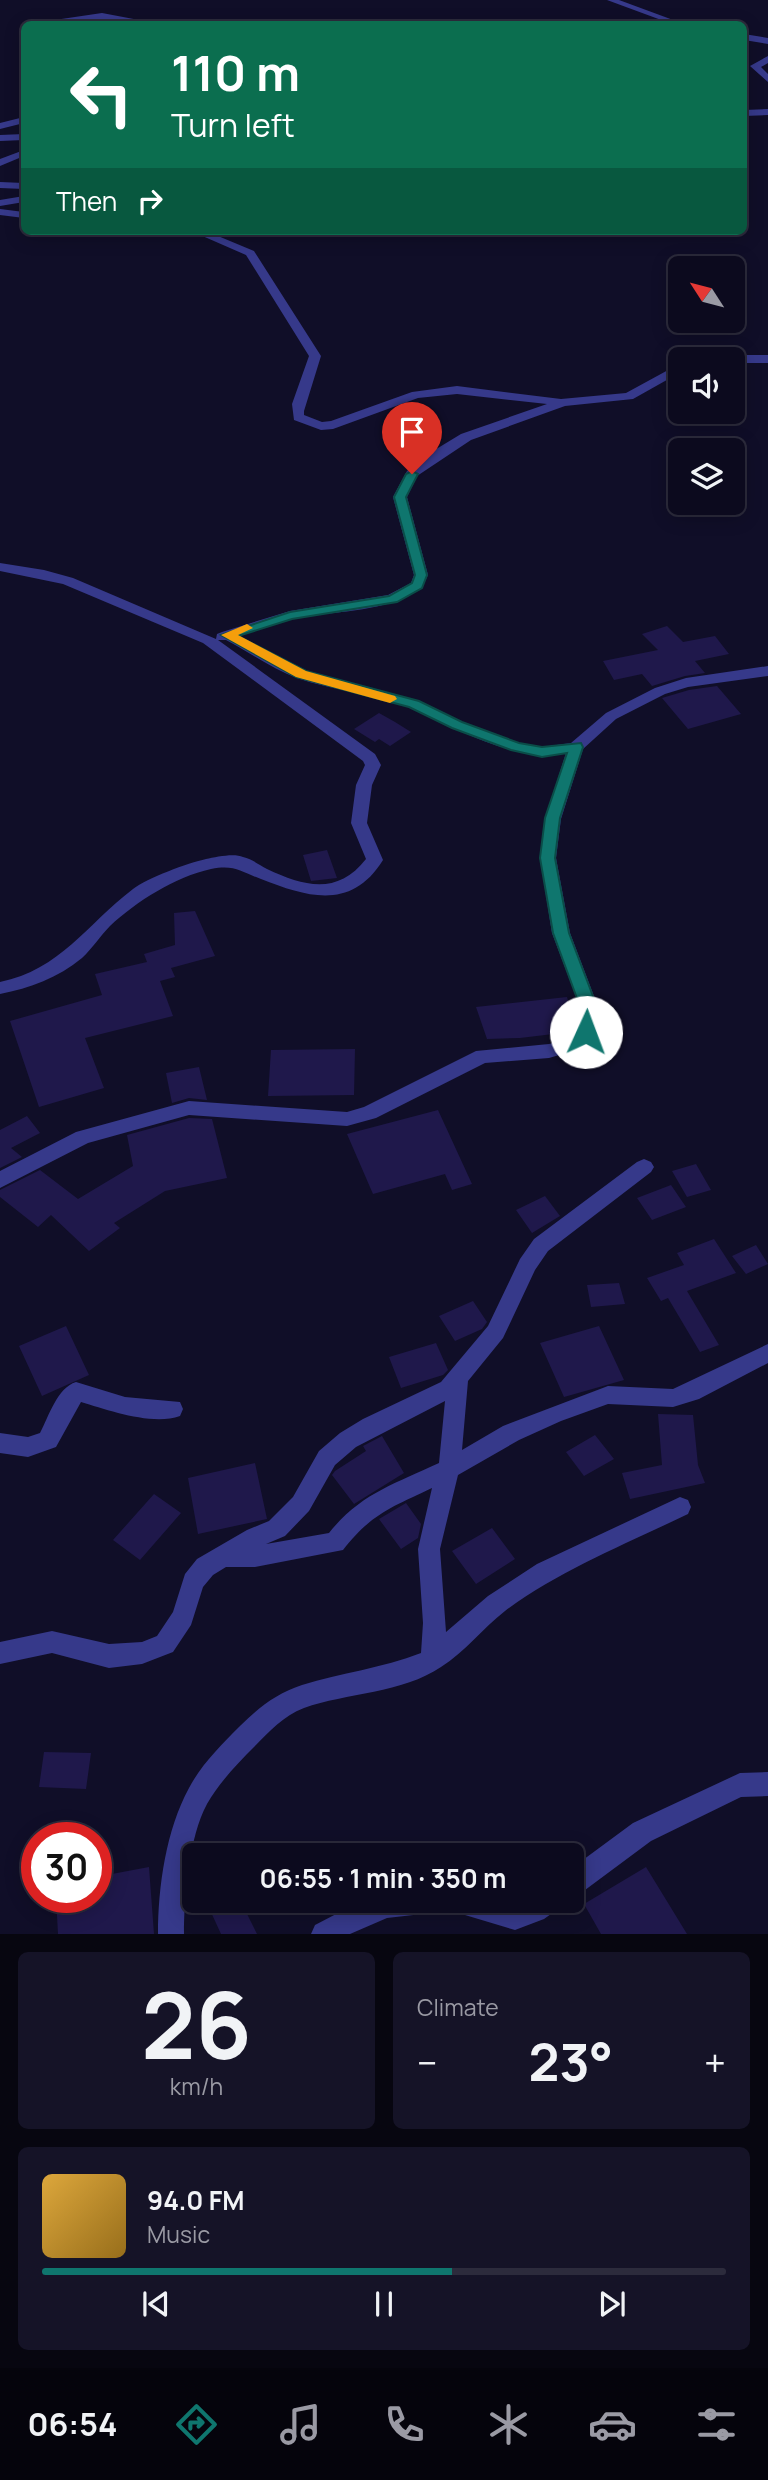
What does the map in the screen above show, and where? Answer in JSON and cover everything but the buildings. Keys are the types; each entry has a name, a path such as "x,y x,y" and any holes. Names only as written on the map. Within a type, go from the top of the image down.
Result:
{"street":[{"path":"611,0 670,21"},
{"path":"55,21 102,16 135,21"},
{"path":"747,38 768,41"},
{"path":"768,58 755,66 768,79"},
{"path":"747,113 768,112"},
{"path":"0,126 21,121"},
{"path":"0,138 21,137"},
{"path":"0,163 21,154"},
{"path":"0,185 21,186"},
{"path":"0,203 21,200"},
{"path":"0,212 21,215"},
{"path":"206,235 250,253 315,356 312,374 295,408 298,417 311,424 333,425 416,395 457,390 563,401 629,396 668,374"},
{"path":"745,359 768,359"},
{"path":"208,640 290,615 392,599 417,585 421,575 400,497 412,474 466,437 563,401"},
{"path":"0,567 68,581 208,640 369,758 373,765 363,785 359,823 376,860 370,870 360,878 337,890 292,885 239,861 208,864 142,891 103,923 76,953 56,967 24,983 0,988"},
{"path":"227,635 301,674 414,704 457,725 516,747 542,752 576,747"},
{"path":"0,1180 83,1137 189,1108 347,1119 369,1113 482,1056 549,1051 575,1044 586,1032 591,1012 561,933 548,858 553,818 576,747 611,716 660,691 686,683 768,671"},
{"path":"0,1653 52,1642 108,1656 155,1649 164,1644 184,1617 193,1582 205,1567 255,1537 277,1530 301,1504 327,1458 348,1440 371,1426 439,1395 458,1378 496,1332 527,1265 541,1245 644,1167"},
{"path":"221,1556 255,1556 335,1543 352,1521 372,1505 449,1469 511,1433 608,1395 673,1398 712,1382 768,1353"},
{"path":"432,1660 435,1623 429,1549 449,1469 458,1378"},
{"path":"0,1443 28,1447 48,1440 63,1409 76,1391 125,1406 172,1409"},
{"path":"171,1934 171,1907 187,1824 198,1796 226,1757 272,1712 302,1698 389,1677 432,1660 496,1604 545,1572 680,1507"},
{"path":"584,1875 642,1832 740,1785 768,1784"},
{"path":"324,1934 361,1913"},
{"path":"496,1913 514,1920 533,1913"}],"slow traffic":[{"path":"247,628 227,635 301,674 390,699"}],"route":[{"path":"412,474 400,497 419,564 421,575 417,585 392,599 290,615 227,635 301,674 414,704 457,725 516,747 542,752 576,747 553,818 548,858 561,933 591,1012 586,1032"}]}
